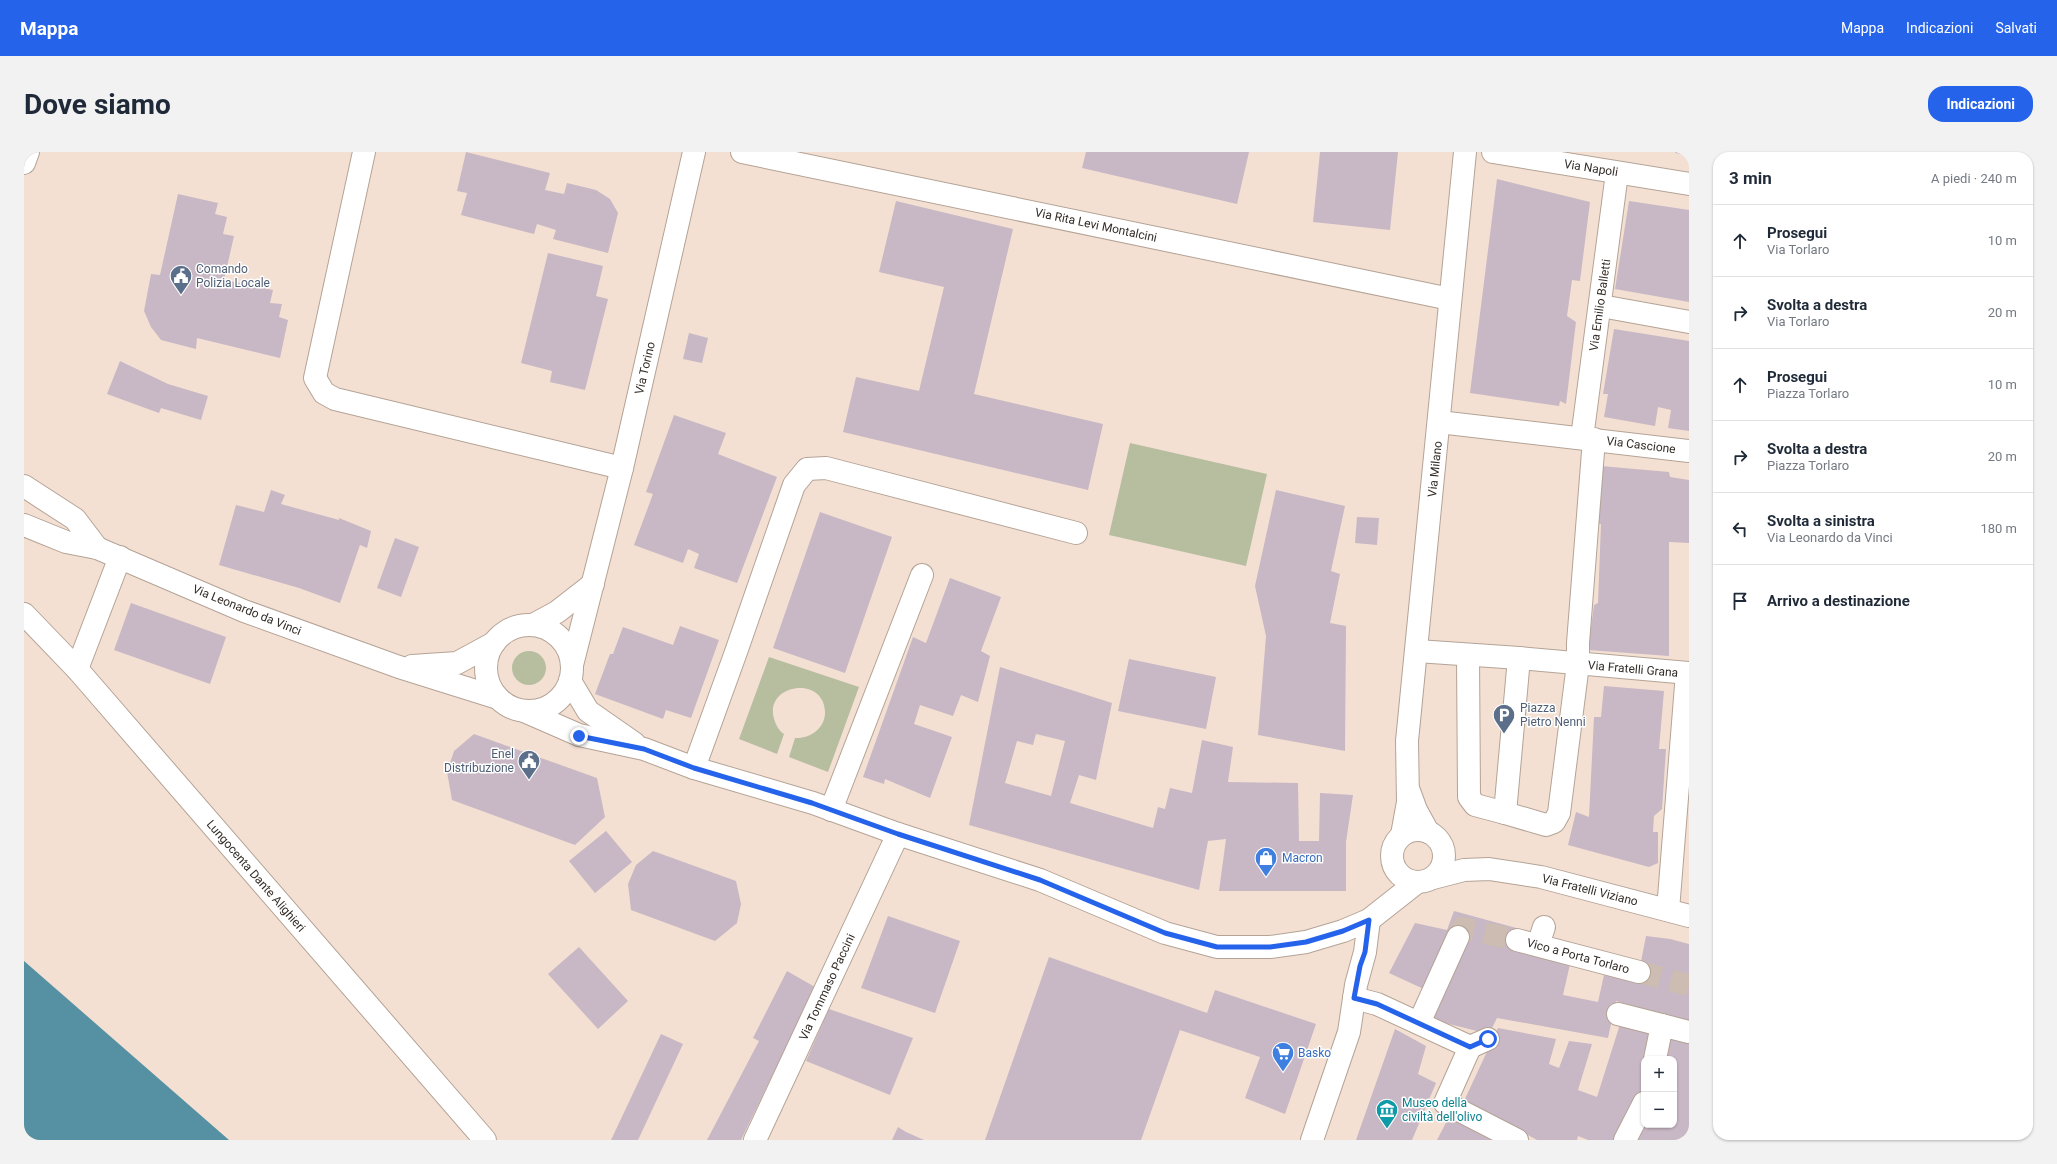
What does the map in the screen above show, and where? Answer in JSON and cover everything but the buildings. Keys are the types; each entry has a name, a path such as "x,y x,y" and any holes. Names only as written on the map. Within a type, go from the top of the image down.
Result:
{"street":[{"path":"24,163 28,152"},
{"path":"364,152 314,378 324,392 335,399 622,468"},
{"name":"Via Torino","path":"571,673 622,468 694,152"},
{"name":"Via Rita Levi Montalcini","path":"742,152 1450,299"},
{"name":"Via Milano","path":"1402,835 1407,810 1407,741 1465,152"},
{"name":"Via Napoli","path":"1493,152 1689,184"},
{"name":"Via Emilio Balletti","path":"1588,438 1601,306 1617,173"},
{"path":"1601,306 1689,322"},
{"path":"1439,422 1588,438 1578,664 1559,813 1554,822 1546,825 1475,805 1469,797 1468,655"},
{"name":"Via Cascione","path":"1588,438 1689,451"},
{"path":"694,768 794,485 807,469 826,468 1076,533"},
{"path":"24,486 75,519 97,548"},
{"name":"Via Leonardo da Vinci","path":"24,525 66,542 97,548 244,611 399,667 498,698"},
{"path":"77,669 120,557"},
{"path":"831,810 922,575"},
{"path":"533,625 557,612 593,584"},
{"name":"Lungocenta Dante Alighieri","path":"24,614 77,669 485,1140"},
{"path":"644,749 588,711 571,673 570,654 564,643 556,634 545,628 533,625 518,626 505,632 494,643 488,654 486,665 487,677 491,688 498,698 510,707 524,711 579,736 644,749 694,768 831,810 898,834 1040,880 1165,933 1217,947 1270,947 1306,942 1343,931 1369,920 1388,907 1401,894 1425,880 1440,871 1444,863 1444,854 1435,838 1415,830 1402,835 1396,842 1392,850 1391,859 1394,868 1399,875 1407,880 1425,880"},
{"name":"Via Leonardo da Vinci","path":"399,667 457,663 494,643"},
{"path":"1416,651 1519,658 1578,664"},
{"path":"1505,813 1519,658"},
{"name":"Via Fratelli Grana","path":"1578,664 1688,673"},
{"path":"524,711 539,710 553,704 564,694 571,673"},
{"path":"1668,910 1688,673"},
{"name":"Via Milano","path":"1408,786 1416,810 1435,838"},
{"name":"Via Tommaso Paccini","path":"755,1140 898,834"},
{"name":"Via Fratelli Viziano","path":"1435,838 1489,869"},
{"path":"1388,907 1394,890 1394,868"},
{"name":"Via Fratelli Viziano","path":"1425,880 1464,870 1489,869 1541,877 1689,916"},
{"path":"1312,1140 1349,1032 1355,992 1365,952 1369,920"},
{"name":"Vico a Porta Torlaro","path":"1517,940 1541,936 1639,972"},
{"path":"1409,1019 1458,937"},
{"path":"1355,992 1409,1019 1479,1043 1445,1103 1517,1140"},
{"path":"1618,1014 1689,1032"},
{"path":"1656,1056 1662,1025"},
{"path":"1625,1140 1641,1109"}],"green space":[{"path":"1130,443 1267,474 1246,566 1109,535"},
{"path":"526,651 532,651 536,652 543,658 546,668 545,675 539,682 532,685 526,685 522,684 515,678 512,671 512,665 513,661 519,654"},
{"path":"769,657 859,687 828,772 789,757 795,738 806,737 816,731 823,723 825,717 822,700 815,692 805,688 795,688 785,692 777,698 773,707 774,719 779,730 784,734 777,754 739,739"}],"water":[{"path":"24,961 229,1140 24,1140"}],"tunnel":[{"path":"1458,937 1462,928 1517,940"},
{"path":"1639,972 1689,985"}],"place":[{"name":"Comando Polizia Locale","path":"181,296"},
{"name":"Piazza Pietro Nenni","path":"1504,734"},
{"name":"Enel Distribuzione","path":"529,780"},
{"name":"Macron","path":"1266,878"},
{"name":"Basko","path":"1283,1072"},
{"name":"Museo della civiltà dell'olivo","path":"1387,1130"}],"route":[{"path":"579,736 644,749 694,768 812,803 898,834 1040,880 1165,933 1217,947 1270,947 1306,942 1343,931 1369,920 1367,944 1360,966 1354,998 1377,1004 1470,1047 1488,1039"}]}
